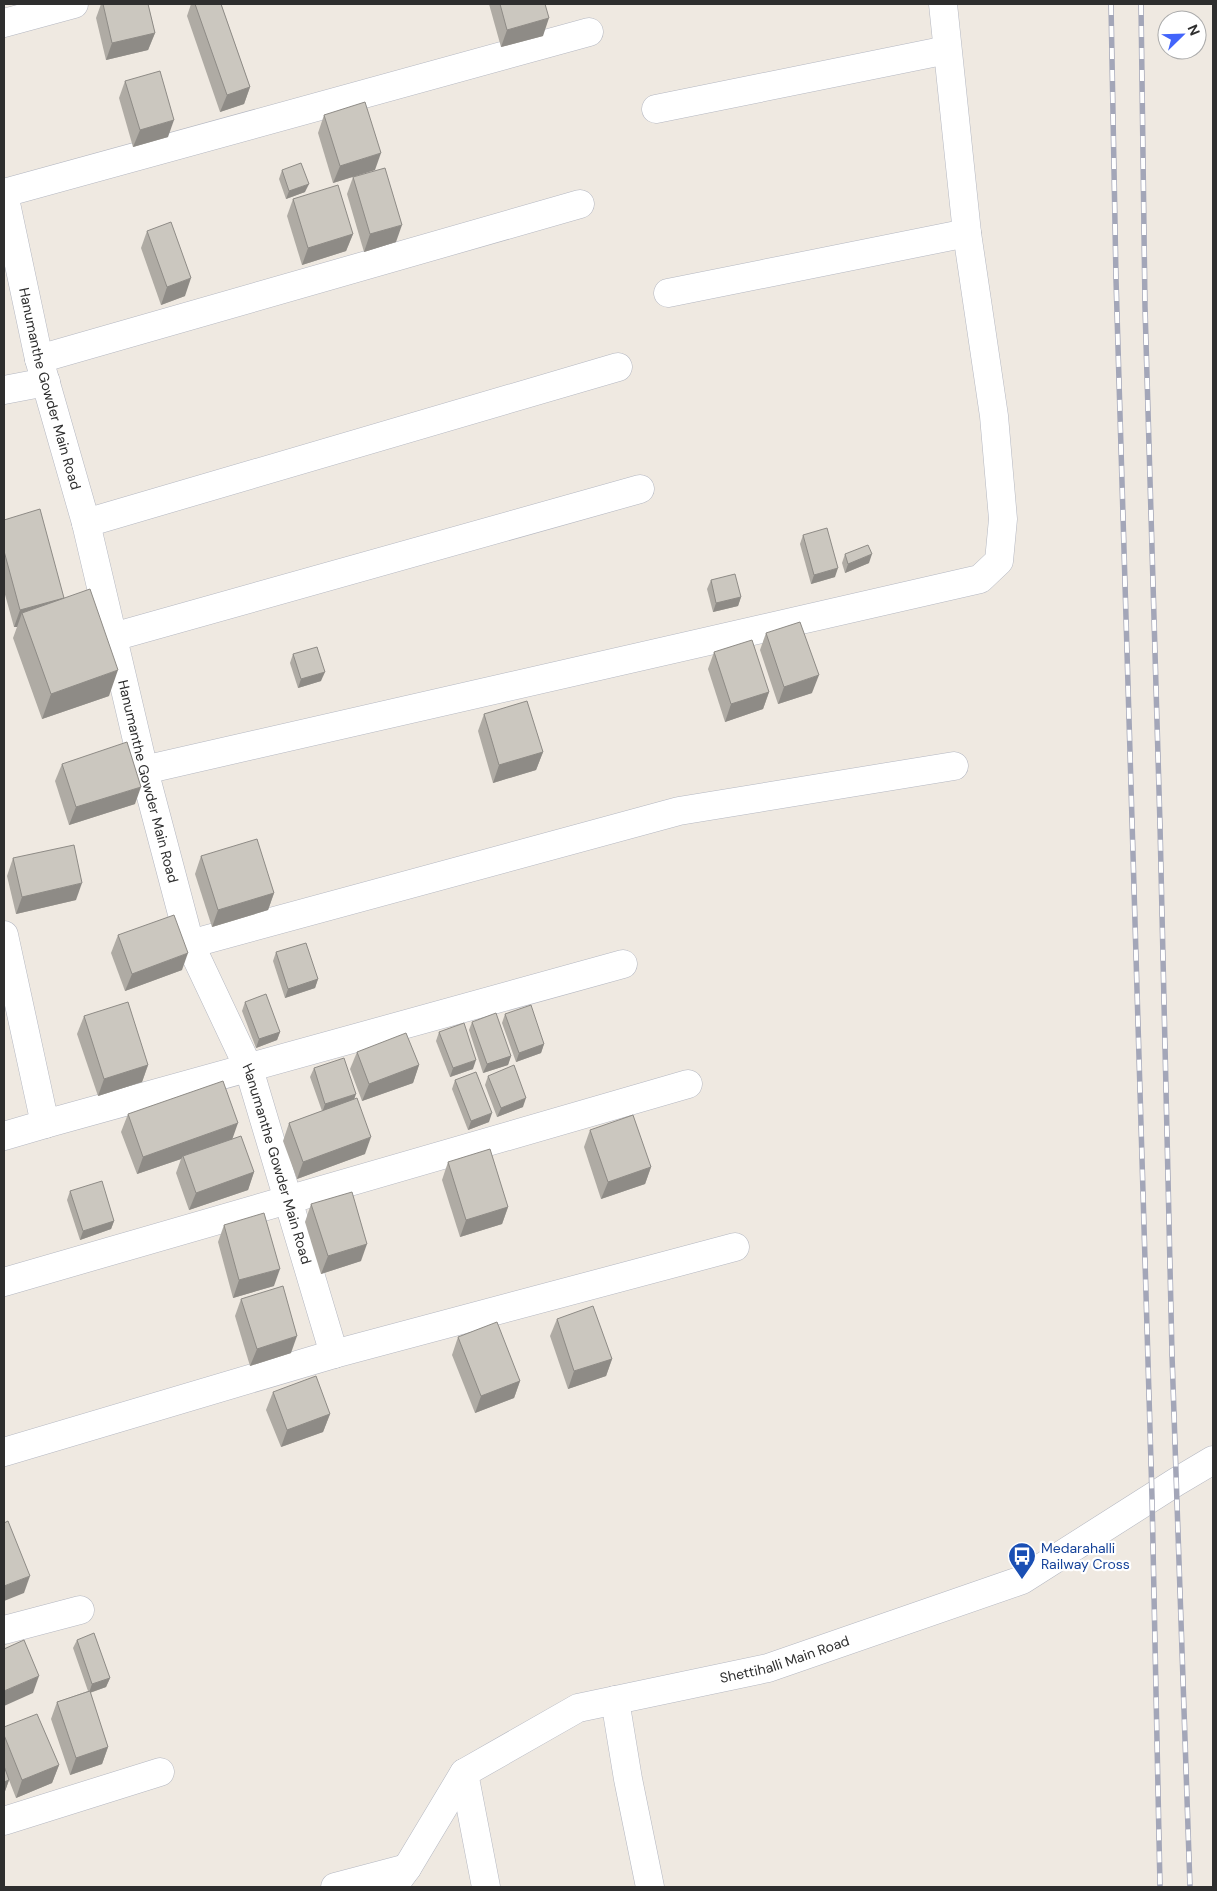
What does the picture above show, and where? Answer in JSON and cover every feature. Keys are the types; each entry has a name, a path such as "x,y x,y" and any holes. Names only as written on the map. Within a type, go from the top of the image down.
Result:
{"street":[{"path":"4,23 74,4"},
{"path":"144,770 980,579 999,561 1003,519 994,416 967,233 943,4"},
{"path":"4,194 589,32"},
{"path":"656,109 947,50"},
{"name":"Hanumanthe Gowder Main Road","path":"4,194 43,370 86,523 144,770 190,944 248,1069 289,1198 334,1354"},
{"path":"4,390 43,370 580,204"},
{"path":"668,293 967,233"},
{"path":"86,523 618,367"},
{"path":"113,637 640,489"},
{"path":"190,944 679,811 954,766"},
{"path":"4,935 12,1015 45,1124"},
{"path":"4,1136 623,964"},
{"path":"4,1282 688,1084"},
{"path":"4,1452 334,1354 735,1247"},
{"name":"Shettihalli Main Road","path":"400,1878 464,1773 578,1708 768,1668 1022,1580 1213,1460"},
{"path":"4,1630 80,1610"},
{"path":"615,1700 628,1779 650,1887"},
{"path":"4,1821 160,1772"},
{"path":"464,1773 486,1887"},
{"path":"335,1887 400,1878"}],"building":[{"path":"103,4 148,4 155,33 112,43"},
{"path":"195,4 221,4 250,87 227,95"},
{"path":"500,4 545,4 549,18 507,30"},
{"path":"160,71 174,120 140,130 125,81"},
{"path":"365,102 381,153 340,166 324,115"},
{"path":"301,163 309,184 289,191 282,170"},
{"path":"385,168 402,225 370,234 353,177"},
{"path":"338,185 353,234 308,248 293,199"},
{"path":"171,222 191,278 167,287 147,231"},
{"path":"40,509 64,598 20,610 4,551 4,520"},
{"path":"827,528 838,568 814,575 803,535"},
{"path":"868,545 872,554 848,564 845,554"},
{"path":"735,574 741,597 716,603 711,580"},
{"path":"90,589 118,670 51,694 22,613"},
{"path":"800,622 819,675 784,687 766,633"},
{"path":"752,640 769,692 731,704 714,652"},
{"path":"317,647 325,672 301,679 293,654"},
{"path":"527,701 543,752 499,765 484,714"},
{"path":"127,742 141,787 76,807 62,764"},
{"path":"257,839 274,893 218,910 201,856"},
{"path":"74,845 82,883 22,897 13,858"},
{"path":"174,915 188,953 132,974 118,935"},
{"path":"306,943 318,979 288,989 276,952"},
{"path":"266,994 280,1032 259,1039 245,1002"},
{"path":"128,1002 148,1065 104,1079 84,1016"},
{"path":"531,1005 544,1044 519,1053 505,1014"},
{"path":"496,1013 511,1056 487,1064 472,1022"},
{"path":"464,1023 476,1060 453,1068 439,1032"},
{"path":"406,1033 419,1065 369,1084 357,1052"},
{"path":"344,1058 356,1094 325,1104 314,1068"},
{"path":"514,1065 526,1098 501,1108 488,1076"},
{"path":"476,1072 492,1113 471,1121 455,1080"},
{"path":"223,1081 238,1123 143,1157 128,1114"},
{"path":"357,1098 371,1137 303,1162 289,1123"},
{"path":"633,1115 651,1167 608,1182 590,1130"},
{"path":"241,1136 254,1172 196,1193 183,1156"},
{"path":"490,1149 508,1207 466,1220 448,1162"},
{"path":"102,1181 114,1221 83,1231 70,1191"},
{"path":"352,1192 367,1244 328,1256 311,1204"},
{"path":"264,1213 280,1269 239,1280 224,1225"},
{"path":"283,1286 297,1336 257,1349 241,1299"},
{"path":"593,1306 612,1359 574,1371 557,1319"},
{"path":"497,1322 520,1381 481,1396 458,1337"},
{"path":"316,1376 330,1414 287,1430 273,1392"},
{"path":"8,1521 30,1576 4,1586 4,1523"},
{"path":"94,1633 110,1678 92,1684 77,1640"},
{"path":"24,1640 39,1676 4,1691 4,1649"},
{"path":"90,1691 108,1747 76,1758 57,1702"},
{"path":"37,1714 59,1765 22,1780 4,1735 4,1727"},
{"path":"4,1766 9,1780 4,1782"}],"railway":[{"path":"1111,4 1116,279 1152,1497 1160,1887"},
{"path":"1141,4 1145,307 1160,825 1172,1355 1190,1887"}],"place":[{"name":"Medarahalli Railway Cross","path":"1022,1580"}]}
